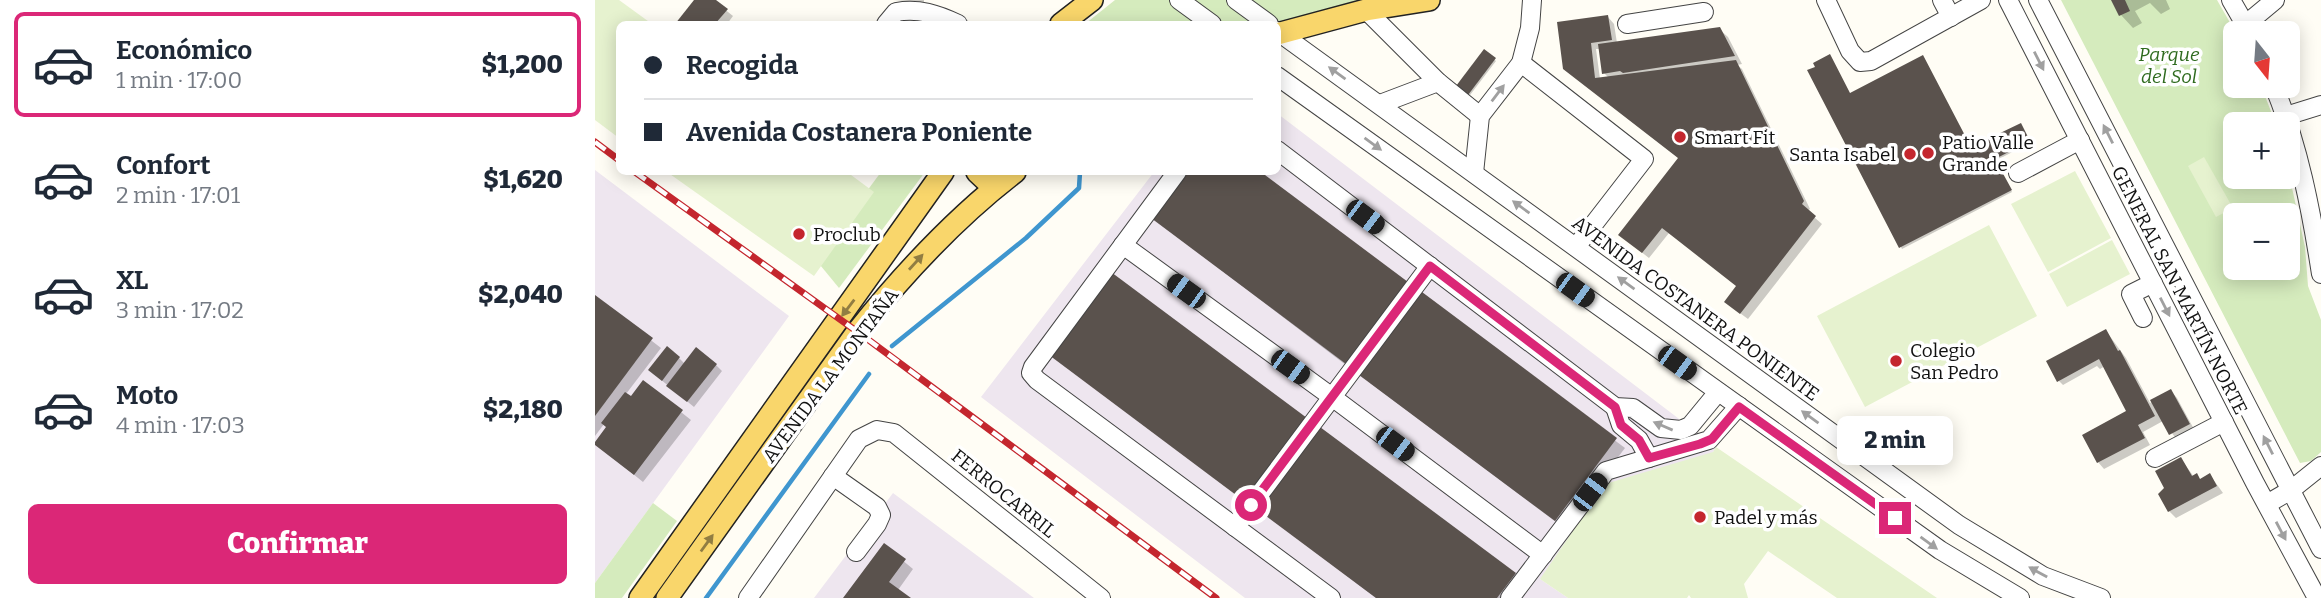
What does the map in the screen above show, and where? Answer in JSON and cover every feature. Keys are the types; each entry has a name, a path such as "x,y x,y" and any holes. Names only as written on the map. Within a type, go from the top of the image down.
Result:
{"main road":[{"path":"1065,21 1092,0"},
{"path":"1281,29 1366,10 1429,0"},
{"name":"AVENIDA LA MONTAÑA","path":"640,598 941,175"},
{"path":"980,175 994,188"},
{"name":"AVENIDA LA MONTAÑA","path":"667,598 877,307 923,254 1010,175"}],"street":[{"path":"1179,0 1208,21"},
{"name":"AVENIDA COSTANERA PONIENTE","path":"1236,0 1264,21"},
{"path":"1475,173 1480,116 1521,63 1530,29 1532,0"},
{"path":"1826,0 1850,51 1860,62 1871,61 1981,0"},
{"path":"1942,0 1951,17"},
{"name":"GENERAL SAN MARTÍN NORTE","path":"2008,0 2317,598"},
{"name":"GENERAL SAN MARTÍN NORTE","path":"2038,0 2321,549"},
{"path":"2231,0 2243,21"},
{"path":"2255,21 2275,0"},
{"path":"888,21 896,12 913,9 943,21"},
{"path":"1627,24 1666,9 1704,12"},
{"path":"1366,10 1438,82 1480,116"},
{"name":"AVENIDA COSTANERA PONIENTE","path":"1281,34 1959,525 2043,576 2101,598"},
{"path":"1521,63 1644,159 1576,247"},
{"path":"1281,79 1940,550 2001,592 2020,598"},
{"path":"1380,104 1438,82"},
{"path":"2299,112 2321,105"},
{"path":"2018,173 2080,141"},
{"path":"1281,153 1615,407 1633,408 1661,428 1681,430 1690,426 1718,392"},
{"path":"2300,165 2320,264"},
{"path":"1175,175 1031,373 1331,598"},
{"path":"1123,245 1543,555"},
{"path":"1235,527 1430,266"},
{"path":"2143,318 2131,294 2153,283"},
{"path":"1615,407 1621,425 1639,440 1649,458"},
{"path":"1510,598 1606,471 1712,439 1739,407"},
{"path":"2155,458 2224,422"},
{"name":"FERROCARRIL","path":"833,476 859,439 877,429 894,433 1101,598"},
{"path":"2267,505 2321,466"},
{"path":"747,598 833,476 877,507 881,514 877,524 856,552"}],"shaded area":[{"path":"1281,116 1716,447 1713,452 1540,579 1568,598 1245,598 981,397 1152,175 1281,175"},
{"path":"595,170 789,316 595,583"},
{"path":"893,493 1034,598 814,598"}],"green space":[{"path":"595,0 619,0 648,21 616,21 616,136 595,120"},
{"path":"1115,0 1425,0 1281,23 1281,21 1089,21"},
{"name":"Parque del Sol","path":"2061,0 2217,0 2229,21 2223,21 2223,98 2266,98 2271,112 2223,112 2223,189 2292,189 2295,203 2223,203 2223,280 2300,280 2300,224 2308,286 2321,320 2321,452 2311,461 2300,463"},
{"path":"2204,157 2230,203 2223,203 2223,213 2216,217 2188,166"},
{"path":"2075,171 2111,238 2048,272 2011,204"},
{"name":"Proclub","path":"671,175 851,175 874,192 814,276"},
{"path":"879,175 923,175 839,288 816,260"},
{"name":"Colegio San Pedro","path":"1989,225 2037,316 1865,407 1817,316"},
{"path":"2112,240 2130,274 2067,307 2049,274"},
{"name":"Padel y más","path":"1716,447 1937,598 1837,598 1768,551 1744,584 1748,598 1691,598 1689,595 1687,598 1568,598 1540,579 1605,484 1713,452"},
{"path":"653,503 677,521 622,598 595,598 595,583"}],"building":[{"path":"694,0 716,0 728,9 718,21 677,21"},
{"path":"2111,0 2125,0 2130,11 2119,16"},
{"path":"1608,15 1612,40 1591,43 1595,78 1736,60 1804,201 1802,204 1816,216 1740,314 1724,302 1736,286 1662,228 1642,253 1618,235 1678,158 1563,69 1557,22"},
{"path":"1720,27 1735,56 1602,74 1598,44"},
{"path":"1484,49 1496,58 1465,99 1453,90"},
{"name":"Patio Valle Grande","path":"1830,54 1850,93 1923,55 1971,147 2021,123 2030,141 1995,159 2012,190 1899,248 1807,70 1815,67 1813,63"},
{"path":"1184,175 1265,175 1408,282 1346,364 1151,218"},
{"path":"1111,272 1307,418 1244,501 1049,355"},
{"path":"1422,292 1617,438 1555,521 1359,375"},
{"path":"595,295 653,338 595,416"},
{"path":"2106,329 2155,416 2138,425 2145,438 2097,463 2082,435 2126,411 2099,359 2057,382 2046,361"},
{"path":"667,346 680,357 662,381 648,370"},
{"path":"696,347 717,364 687,402 666,386"},
{"path":"643,380 683,410 634,475 595,445 595,442 606,427 601,423 625,392 631,396"},
{"path":"2171,389 2190,424 2169,435 2150,400"},
{"path":"1320,427 1516,573 1497,598 1376,598 1258,510"},
{"path":"2181,457 2192,476 2197,473 2200,479 2210,473 2217,486 2168,512 2158,494 2164,488 2155,471"},
{"path":"884,543 906,559 889,582 911,598 843,598"}],"waterway":[{"path":"892,346 1026,238 1079,188 1080,175"},
{"path":"706,598 869,374"}],"railway":[{"path":"595,142 616,158"},
{"path":"639,175 866,338 1216,598"}],"place":[{"name":"Smart Fit","path":"1680,137"},
{"name":"Patio Valle Grande","path":"1928,153"},
{"name":"Santa Isabel","path":"1910,154"},
{"name":"Proclub","path":"799,234"},
{"name":"Colegio San Pedro","path":"1896,361"},
{"name":"Padel y más","path":"1700,517"}],"route":[{"path":"1251,505 1430,266 1615,407 1621,425 1639,440 1649,458 1673,453 1712,439 1739,407 1895,518"}]}
